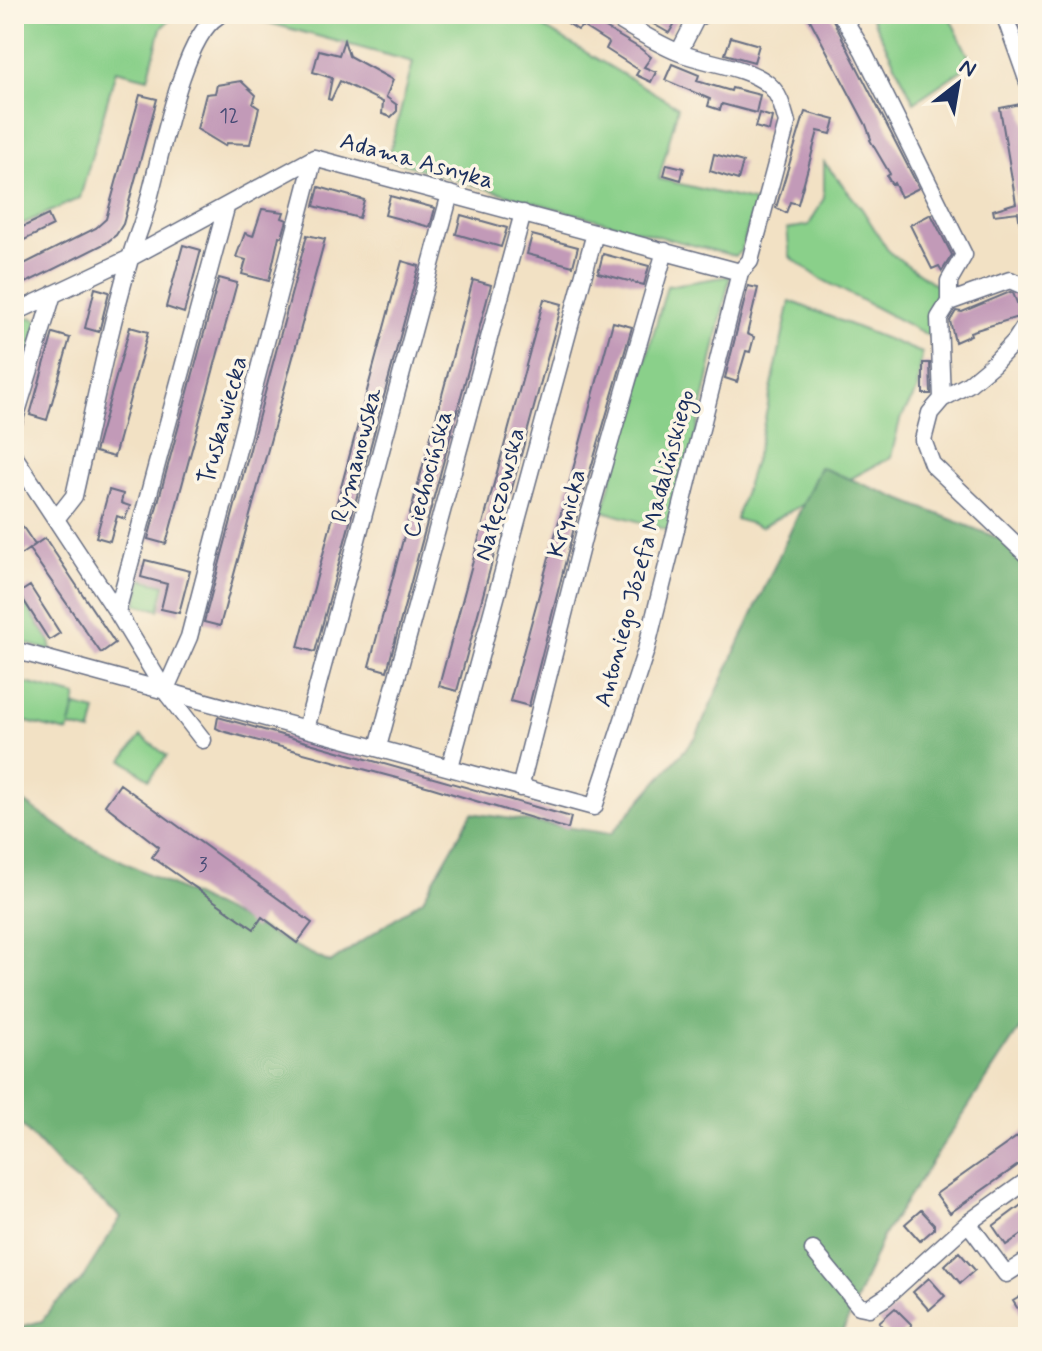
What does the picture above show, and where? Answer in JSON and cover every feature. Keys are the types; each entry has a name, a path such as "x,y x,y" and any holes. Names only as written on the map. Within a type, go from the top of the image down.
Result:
{"street":[{"path":"609,14 646,37 679,52 757,77 771,86 782,104 787,123 750,261 740,272"},
{"path":"679,52 696,19 703,14"},
{"path":"841,14 863,51 964,255 949,281 949,302 939,318 942,399"},
{"path":"1004,14 1028,82"},
{"path":"56,519 74,496 130,258 182,78 202,33 210,20 218,16"},
{"name":"Adama Asnyka","path":"14,313 130,258 314,158 740,272"},
{"name":"Truskawiecka","path":"165,691 191,629 314,158"},
{"name":"Rymanowska","path":"306,729 450,194"},
{"path":"117,612 226,208"},
{"name":"Ciechocińska","path":"378,747 523,213"},
{"name":"Nałęczowska","path":"450,767 595,233"},
{"name":"Krynicka","path":"520,788 588,519 665,251"},
{"name":"Antoniego Józefa Madalińskiego","path":"520,788 594,807 646,650 740,272"},
{"path":"949,302 1010,280 1028,288"},
{"path":"14,422 53,294"},
{"path":"1028,321 1015,341 993,364 969,384 942,399 930,413 923,440 932,464 1028,556"},
{"path":"14,456 165,691 203,740"},
{"path":"14,650 520,788"},
{"path":"813,1250 859,1306 869,1308 886,1297 968,1223 1028,1180"},
{"path":"968,1223 1006,1274 1028,1260"}],"green space":[{"path":"14,14 176,14 161,28 148,78 116,70 80,198 14,228"},
{"path":"236,14 521,14 678,107 659,179 756,202 741,251 735,256 691,245 388,159 413,62"},
{"path":"870,14 948,14 972,63 914,102"},
{"path":"824,162 862,209 889,252 941,289 933,338 821,279 790,257 787,229 809,225 824,198"},
{"path":"730,276 675,532 603,511 667,286"},
{"path":"790,301 922,353 917,391 900,420 891,457 761,527 736,519 760,442"},
{"path":"31,317 38,321 14,411 14,323"},
{"path":"820,467 1028,550 1028,1016 883,1236 841,1337 20,1337 23,1326 42,1321 54,1305 81,1281 121,1217 63,1170 14,1117 14,795 77,839 330,963 423,899 472,813 611,834 696,737"},
{"path":"142,579 165,585 159,610 136,604"},
{"path":"14,588 50,641 52,651 14,640"},
{"path":"14,680 77,696 70,725 76,706 96,711 91,732 70,727 68,732 14,719"},
{"path":"141,736 167,756 149,779 123,760"}],"building":[{"path":"554,14 589,14 587,17 641,49 651,57 644,67 656,72 651,82 636,75 639,70 606,49 609,43 582,26 578,30"},
{"path":"636,14 672,14 678,18 669,33"},
{"path":"807,14 830,14 919,188 901,197 894,183 892,185 887,176 890,174 870,140 866,125"},
{"path":"1016,14 1028,14 1028,49"},
{"path":"731,37 759,45 754,62 725,54"},
{"path":"344,40 349,56 393,80 386,97 397,105 397,111 391,117 382,114 383,102 340,81 331,100 328,99 332,78 313,72 319,50 339,55"},
{"path":"672,64 699,75 697,81 760,95 756,113 722,104 720,110 708,106 710,99 665,80"},
{"path":"241,81 256,95 253,104 259,108 250,144 226,143 225,146 197,129 206,94 215,93 217,85"},
{"path":"140,95 157,99 123,224 106,243 26,283 18,267 96,228 106,219"},
{"path":"1021,104 1028,135 1028,237 1022,237 1018,212 994,215 993,210 1016,203 1000,108"},
{"path":"805,112 835,120 831,134 818,131 798,204 790,202 786,213 776,208"},
{"path":"759,113 772,117 769,131 755,127"},
{"path":"714,154 743,162 738,180 710,171"},
{"path":"667,164 684,168 681,180 664,175"},
{"path":"319,187 364,200 359,218 314,206"},
{"path":"390,196 435,208 430,227 385,215"},
{"path":"262,209 284,212 282,218 287,220 282,237 279,236 269,281 242,274 246,260 236,257 245,233 253,236"},
{"path":"931,214 952,255 942,271 939,266 932,269 910,225"},
{"path":"48,215 53,226 14,245 14,231"},
{"path":"461,215 507,228 501,247 456,234"},
{"path":"307,235 325,239 220,626 204,622"},
{"path":"532,235 578,247 573,266 527,254"},
{"path":"183,245 201,250 184,313 166,307"},
{"path":"603,254 649,266 644,285 598,273"},
{"path":"402,261 419,266 315,652 298,647"},
{"path":"219,278 237,283 166,544 148,539"},
{"path":"473,280 491,285 387,671 369,666"},
{"path":"748,286 758,288 747,334 754,337 750,352 746,351 737,382 725,378"},
{"path":"95,288 109,292 99,332 85,328"},
{"path":"1010,292 1021,313 1018,317 970,332 971,335 955,342 950,321 956,311 962,312"},
{"path":"544,299 562,304 457,691 439,686"},
{"path":"613,322 632,327 577,516 529,706 510,701"},
{"path":"130,327 148,332 114,457 95,452"},
{"path":"53,333 70,338 47,420 30,415"},
{"path":"923,363 930,363 931,394 923,394"},
{"path":"109,490 123,494 121,503 130,506 125,519 117,516 110,541 96,537"},
{"path":"14,514 35,545 20,555 14,547"},
{"path":"45,538 115,643 101,653 29,549"},
{"path":"145,560 190,571 179,613 161,609 167,584 141,577"},
{"path":"30,586 60,633 49,640 19,593"},
{"path":"218,717 571,817 568,829 430,787 222,731 216,728"},
{"path":"120,784 312,923 297,943 262,917 254,929 152,857 159,847 105,805"},
{"path":"1028,1129 1028,1158 950,1213 936,1194"},
{"path":"1028,1200 1028,1230 1006,1245 993,1226"},
{"path":"921,1210 934,1224 934,1229 920,1241 905,1224"},
{"path":"959,1252 975,1270 960,1283 945,1265"},
{"path":"929,1278 945,1296 929,1310 913,1292"},
{"path":"1028,1292 1028,1325 1013,1301"},
{"path":"895,1308 912,1325 898,1337 892,1337 879,1322"}]}
